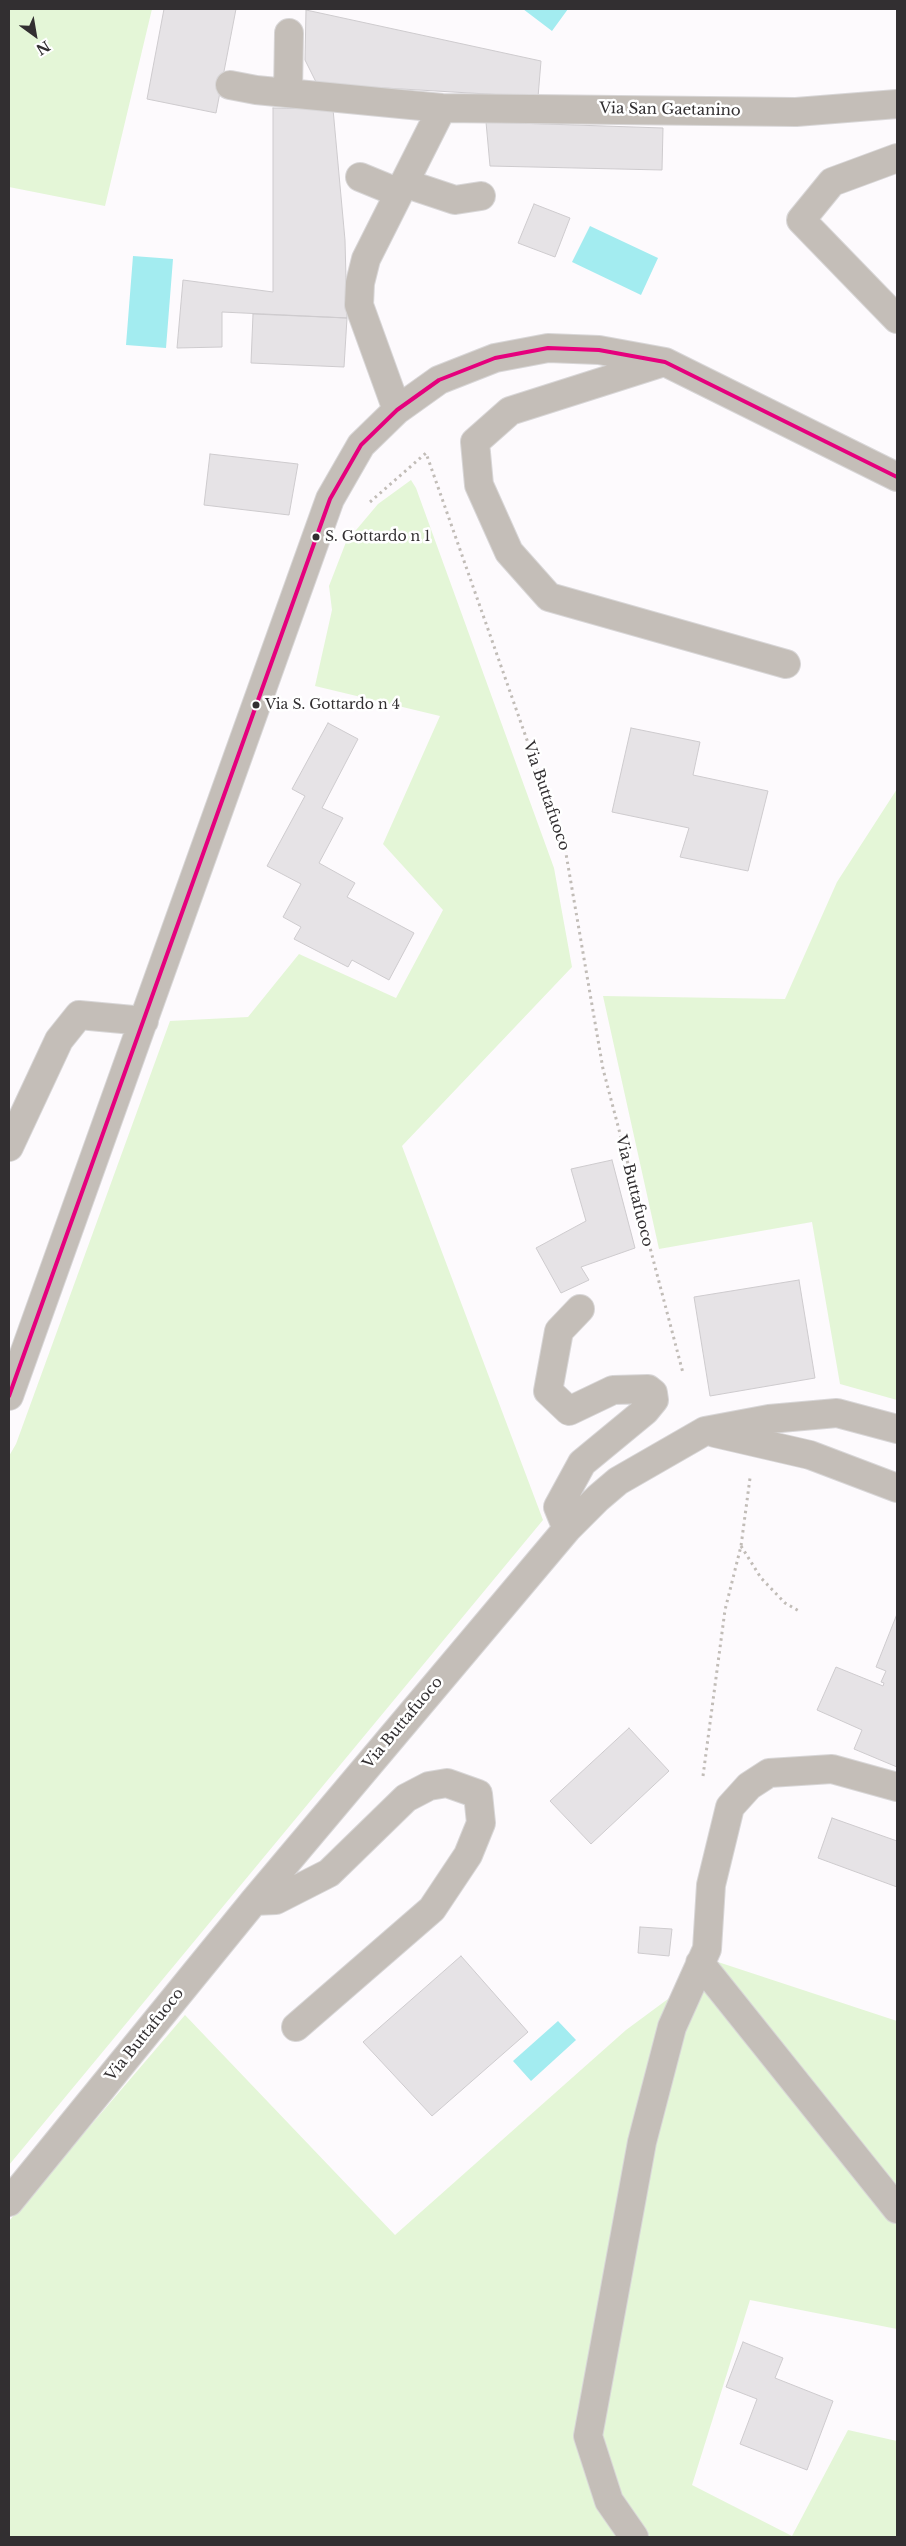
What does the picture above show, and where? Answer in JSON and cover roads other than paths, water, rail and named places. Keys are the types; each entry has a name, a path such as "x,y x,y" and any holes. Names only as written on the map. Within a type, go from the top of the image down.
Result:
{"street":[{"path":"288,33 288,92"},
{"name":"Via San Gaetanino","path":"243,88 442,108 796,112 897,104"},
{"path":"397,410 359,305 360,283 366,259 442,108"},
{"path":"897,158 832,182 801,220 897,319"},
{"path":"360,177 455,200 481,196"},
{"path":"9,1396 330,499 361,446 397,410 439,380 495,358 548,348 599,350 665,362 897,477"},
{"path":"665,362 510,411 475,442 479,485 509,552 549,598 786,664"},
{"path":"9,1147 59,1040 79,1015 144,1021"},
{"path":"567,1529 558,1507 582,1464 645,1411 654,1400 653,1393 648,1389 613,1390 569,1411 548,1391 559,1331 580,1309"},
{"name":"Via Buttafuoco","path":"9,2202 254,1902 567,1529 618,1481 705,1431 769,1419 837,1413 897,1429"},
{"path":"705,1431 810,1455 897,1488"},
{"path":"634,2537 609,2501 588,2436 642,2142 672,2027 707,1949 711,1885 730,1807 748,1786 769,1772 832,1769 897,1787"},
{"path":"254,1902 276,1900 329,1873 406,1798 429,1786 447,1783 478,1794 481,1823 478,1831 468,1855 432,1909 296,2027"},
{"path":"700,1963 897,2209"}],"water":[{"path":"523,9 568,9 552,31"},
{"path":"590,226 658,258 641,295 572,262"},
{"path":"133,256 173,259 166,348 126,345"},
{"path":"558,2021 576,2040 531,2081 513,2061"}],"place":[{"name":"S. Gottardo n 1","path":"316,537"},
{"name":"Via S. Gottardo n 4","path":"256,705"}]}
